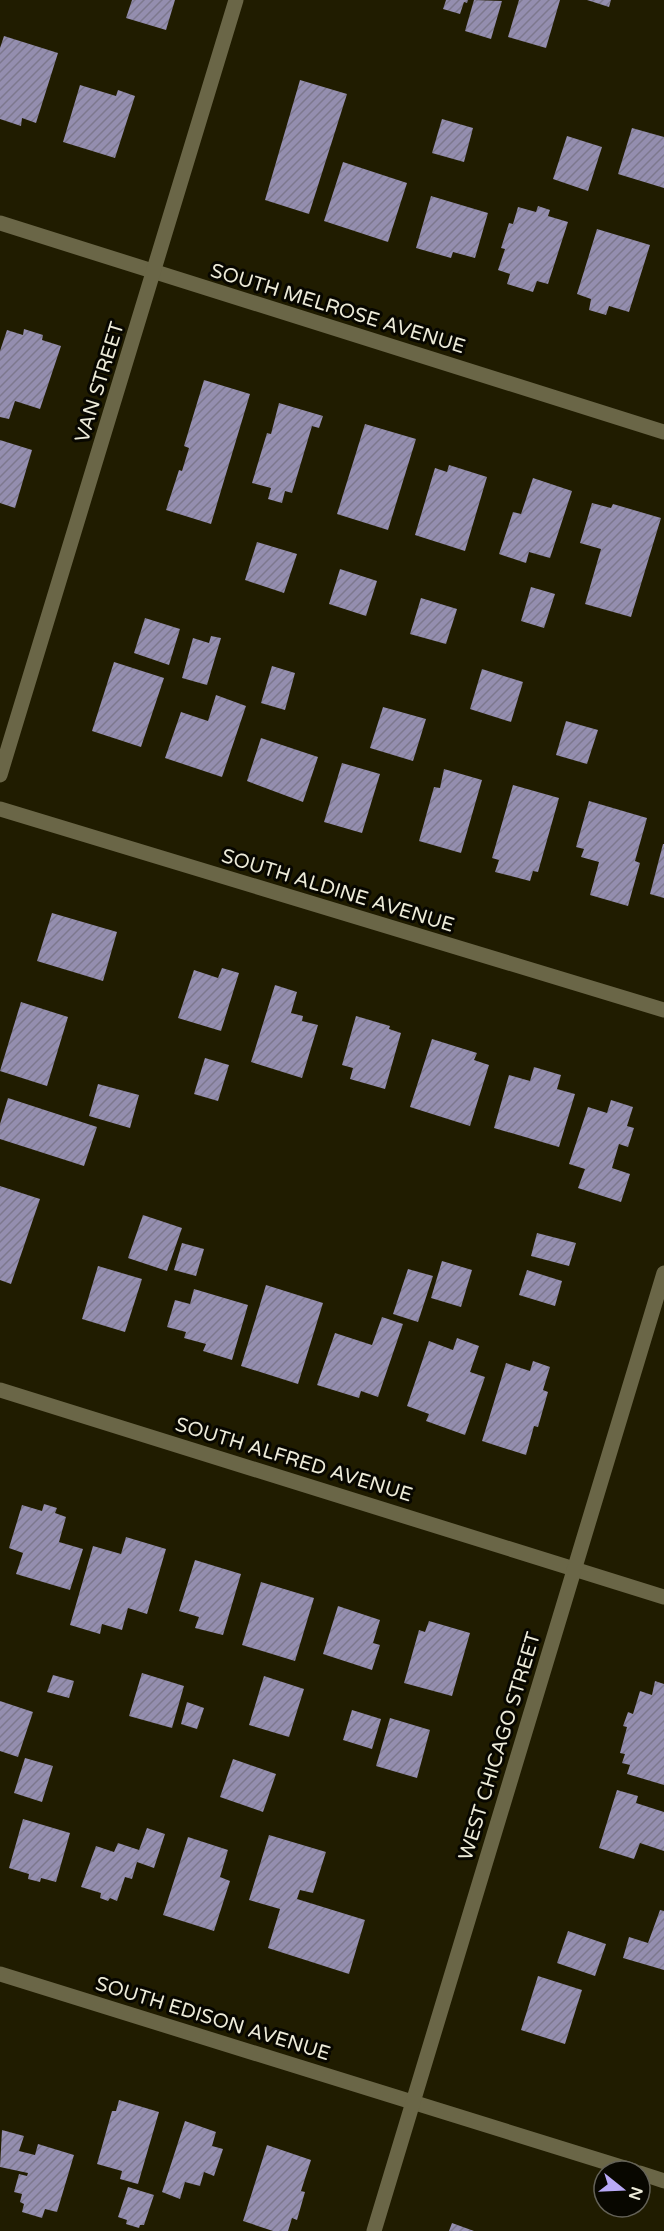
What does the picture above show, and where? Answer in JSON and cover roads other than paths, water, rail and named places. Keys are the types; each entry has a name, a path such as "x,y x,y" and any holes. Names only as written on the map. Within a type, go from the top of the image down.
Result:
{"street":[{"name":"VAN STREET","path":"0,775 236,0"},
{"name":"SOUTH MELROSE AVENUE","path":"0,223 664,432"},
{"name":"SOUTH ALDINE AVENUE","path":"0,809 664,1010"},
{"name":"WEST CHICAGO STREET","path":"374,2231 664,1273"},
{"name":"SOUTH ALFRED AVENUE","path":"0,1390 664,1597"},
{"name":"SOUTH EDISON AVENUE","path":"0,1974 596,2159"}]}
